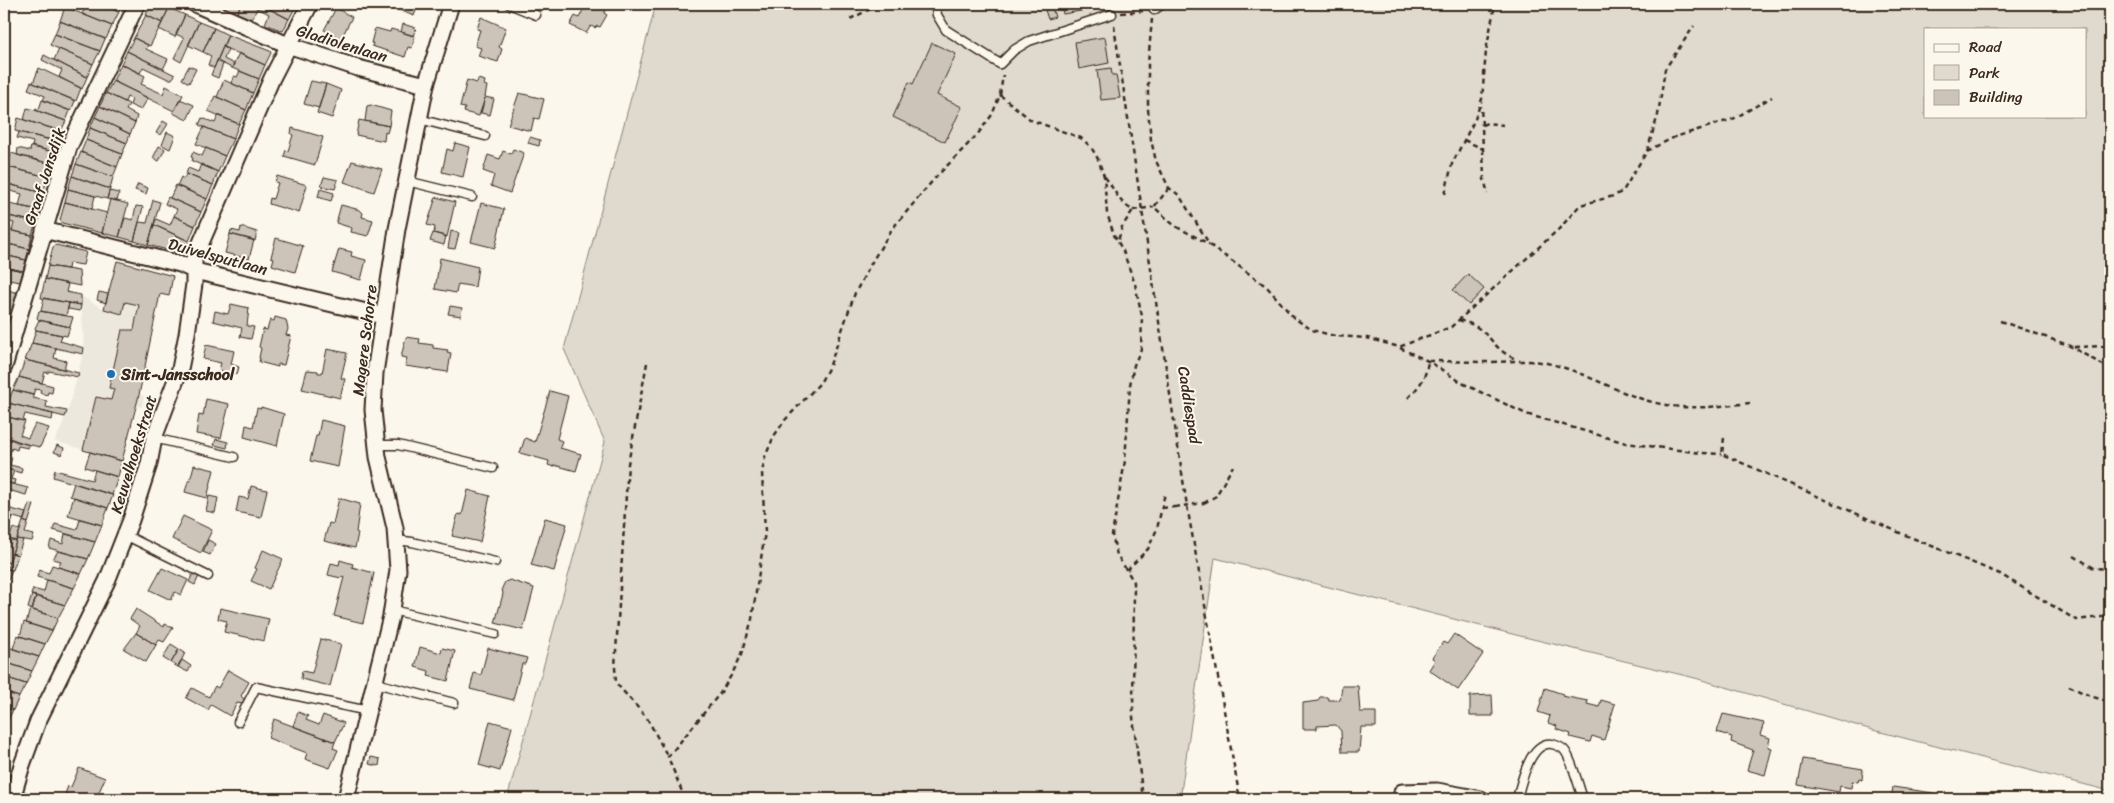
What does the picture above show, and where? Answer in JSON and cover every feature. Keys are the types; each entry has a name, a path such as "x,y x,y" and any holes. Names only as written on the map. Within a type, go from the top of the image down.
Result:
{"street":[{"name":"Graaf Jansdijk","path":"4,367 60,175 74,134 137,4"},
{"name":"Gladiolenlaan","path":"195,4 288,45 358,68 426,86"},
{"name":"Keuvelhoekstraat","path":"13,797 38,721 107,581 125,536 149,464 154,438 180,369 187,334 195,271 194,259 288,45 310,4"},
{"name":"Magere Schorre","path":"346,799 392,610 398,570 395,528 376,445 373,410 374,373 382,316 419,119 426,86 451,4"},
{"name":"Duivelsputlaan","path":"44,230 180,264 195,271 382,316"},
{"path":"1402,792 1481,799"}],"lane":[{"path":"509,4 536,16"},
{"path":"934,4 937,15 946,30 1000,64 1014,50 1028,41 1112,14"},
{"path":"1154,10 1163,4"},
{"path":"419,119 485,136"},
{"path":"407,181 472,197"},
{"path":"154,438 234,457"},
{"path":"376,445 398,445 493,468"},
{"path":"125,536 208,576"},
{"path":"396,540 496,562"},
{"path":"392,610 495,634"},
{"path":"375,682 454,703"},
{"path":"238,722 256,687 368,712"},
{"path":"1517,799 1531,756 1537,747 1548,744 1558,745 1566,751 1583,799"},
{"path":"13,797 33,799"}],"path":[{"path":"850,19 881,4"},
{"path":"1488,194 1484,179 1484,149 1480,103 1486,51 1495,4"},
{"path":"1112,14 1154,10 1148,63 1150,140 1156,161 1169,188 1179,195 1210,245"},
{"name":"Caddiespad","path":"1112,14 1187,506 1240,799"},
{"path":"1399,347 1451,327 1560,228 1580,205 1614,196 1623,191 1647,151 1658,115 1665,69 1694,26"},
{"path":"668,757 721,692 742,654 752,619 765,532 762,473 765,457 774,436 785,420 820,383 830,365 856,293 892,229 935,178 977,135 992,115 1000,95 1003,75 1000,64"},
{"path":"1000,95 1031,120 1082,138 1091,147 1104,176 1107,213 1135,284 1142,316 1141,348 1134,365 1130,385 1125,461 1112,535 1117,555 1134,582 1134,717 1143,799"},
{"path":"1647,151 1675,137 1733,119 1772,97"},
{"path":"1445,194 1452,164 1480,103"},
{"path":"1482,125 1487,123 1502,124"},
{"path":"1464,140 1484,149"},
{"path":"1104,176 1114,188 1120,201 1133,210 1154,207 1169,188"},
{"path":"1154,207 1175,226 1210,245 1267,287 1294,318 1312,330 1335,336 1367,338 1399,347 1428,361 1464,384 1526,414 1626,443 1722,454 1898,532 2000,574 2076,620 2110,616"},
{"path":"1118,242 1122,227 1133,210"},
{"path":"1459,320 1474,325 1504,354 1518,360"},
{"path":"2000,321 2073,348 2110,369"},
{"path":"2073,348 2110,346"},
{"path":"1428,361 1488,362 1518,360 1548,363 1626,393 1666,405 1703,407 1750,403"},
{"path":"1408,398 1422,384 1428,361"},
{"path":"647,363 628,464 615,667 616,683 647,718 668,757 685,799"},
{"path":"1722,454 1724,438"},
{"path":"1162,508 1204,503 1216,496 1232,466"},
{"path":"1127,570 1148,549 1157,529 1165,493"},
{"path":"2074,556 2094,568 2110,569"},
{"path":"2069,686 2090,696 2110,702"}],"shaded area":[{"name":"Sint-Jansschool","path":"117,261 173,276 169,296 160,294 139,395 144,396 142,407 137,406 134,409 122,461 54,441 60,431 70,404 84,349 81,296 104,309"}],"green space":[{"path":"656,4 2110,4 2110,791 1869,729 1695,678 1516,635 1215,558 1180,799 507,799 605,442 564,349"}],"building":[{"path":"75,4 99,4 119,12 112,26 82,14 85,8"},
{"path":"99,4 122,4 119,12"},
{"path":"151,4 160,4 169,8 162,23 146,15"},
{"path":"224,4 241,4 237,13 222,7"},
{"path":"241,4 259,4 252,19 237,13"},
{"path":"259,4 289,19 283,31 265,24 269,14 257,8"},
{"path":"261,4 293,4 296,6 289,19"},
{"path":"390,4 418,5 414,16 389,6"},
{"path":"586,4 609,4 604,13 607,15 600,27 597,26 595,28 591,26 586,33 570,25 575,16 579,18"},
{"path":"1061,4 1097,4 1098,8 1063,14"},
{"path":"65,7 112,26 106,39 60,21"},
{"path":"169,8 185,15 175,37 159,29"},
{"path":"336,8 352,17 341,39 324,30"},
{"path":"1052,8 1055,17 1048,19 1045,10"},
{"path":"146,15 162,23 150,46 134,38"},
{"path":"185,15 199,22 181,62 174,58 184,38 176,34"},
{"path":"481,17 506,28 499,47 502,49 498,62 478,56 481,48 475,46 480,30 477,29"},
{"path":"60,21 105,39 100,51 55,34"},
{"path":"199,22 214,28 203,52 188,45"},
{"path":"403,24 416,28 413,36 401,32"},
{"path":"214,28 228,35 214,68 208,65 211,56 203,52"},
{"path":"375,28 390,32 391,29 415,36 412,48 408,47 405,57 372,46"},
{"path":"55,34 100,51 93,64 50,45"},
{"path":"228,35 270,51 271,53 265,65 223,47"},
{"path":"1105,37 1109,63 1079,69 1075,42"},
{"path":"134,38 148,45 146,49 168,59 163,69 127,51"},
{"path":"932,43 956,54 937,95 962,107 945,142 893,117 909,82 913,84"},
{"path":"223,47 228,49 224,59 234,64 232,68 217,61"},
{"path":"59,49 93,64 87,77 54,60"},
{"path":"127,51 175,75 172,79 168,79 143,67 140,73 121,64"},
{"path":"239,53 265,65 259,79 232,68"},
{"path":"44,55 87,77 82,89 59,77 62,70 42,60"},
{"path":"217,61 223,64 218,78 211,75"},
{"path":"121,64 145,76 141,84 163,94 166,86 183,95 174,111 113,81"},
{"path":"189,66 196,69 189,83 182,79"},
{"path":"39,68 81,88 76,101 33,83"},
{"path":"1111,68 1112,75 1116,75 1120,98 1101,100 1097,70"},
{"path":"240,71 259,79 253,93 231,83 234,76 237,77"},
{"path":"478,79 485,81 484,85 487,86 485,97 494,99 490,115 481,113 485,98 479,116 464,112 465,108 460,107 467,80 477,83"},
{"path":"224,80 253,93 246,110 217,97"},
{"path":"113,81 148,98 141,110 130,105 132,99 127,97 125,102 106,93"},
{"path":"311,81 326,84 319,108 304,104"},
{"path":"31,82 75,101 71,111 43,100 45,96 28,89"},
{"path":"326,84 341,90 332,118 317,113"},
{"path":"106,93 129,104 126,110 137,116 135,123 100,106"},
{"path":"519,93 544,99 539,119 534,118 531,131 508,125"},
{"path":"215,96 246,110 239,124 208,111"},
{"path":"180,99 194,105 187,120 173,113"},
{"path":"42,100 70,111 66,121 35,110 36,108 39,109"},
{"path":"371,105 391,111 389,126 365,121 367,106"},
{"path":"100,106 135,123 130,134 95,117"},
{"path":"27,108 66,121 61,131 24,120"},
{"path":"218,116 239,124 233,139 199,125 202,118 215,123"},
{"path":"95,117 130,134 127,143 90,128"},
{"path":"18,118 61,131 58,142 15,131"},
{"path":"359,120 389,126 387,133 385,132 384,141 356,135"},
{"path":"163,121 168,124 161,135 156,133"},
{"path":"204,127 233,139 225,156 196,144"},
{"path":"90,128 127,143 122,154 86,140"},
{"path":"292,128 323,137 315,165 284,156 286,150 288,151 293,135 291,134"},
{"path":"19,132 56,141 54,152 32,147 33,142 17,138"},
{"path":"167,132 175,136 170,149 162,145"},
{"path":"530,137 540,140 539,146 528,143"},
{"path":"86,140 122,154 117,167 81,152"},
{"path":"455,143 470,147 463,177 442,172 447,149 453,151"},
{"path":"31,146 54,152 51,164 17,155 18,148 30,151"},
{"path":"159,146 165,149 159,161 153,158"},
{"path":"206,148 225,156 218,172 192,161 193,152 202,156"},
{"path":"513,149 524,153 510,193 491,186 494,175 483,171 488,155 500,159 503,151 511,154"},
{"path":"81,152 117,167 113,177 76,164"},
{"path":"11,153 51,164 48,177 8,167"},
{"path":"352,161 382,169 374,192 344,182"},
{"path":"76,164 113,177 110,189 72,176"},
{"path":"201,164 218,172 213,185 186,174 188,168 198,172"},
{"path":"4,166 48,177 43,193 4,183"},
{"path":"186,174 213,185 207,199 177,186 181,177 184,179"},
{"path":"72,176 110,189 107,199 68,189"},
{"path":"277,176 307,185 299,213 269,204 270,198 273,199 278,183 275,182"},
{"path":"324,177 338,180 335,189 321,186"},
{"path":"4,183 43,193 39,210 19,206 22,194 7,190 4,188"},
{"path":"138,184 148,188 146,194 135,190"},
{"path":"176,185 207,199 201,212 170,198"},
{"path":"68,189 95,196 92,209 65,202"},
{"path":"320,189 334,193 331,201 318,197"},
{"path":"109,191 119,193 117,201 107,199"},
{"path":"168,197 201,212 195,226 174,216 177,209 165,204"},
{"path":"436,197 455,202 447,237 434,233 435,227 427,225"},
{"path":"110,199 128,204 119,237 102,233"},
{"path":"153,200 160,202 148,245 134,241 139,222 147,223"},
{"path":"65,202 107,213 102,233 62,223 60,220"},
{"path":"4,203 39,210 36,222 4,215"},
{"path":"481,203 504,209 495,248 471,242"},
{"path":"341,205 360,210 363,213 362,217 373,220 368,236 351,232 352,228 336,223"},
{"path":"136,206 143,207 134,241 119,237 125,218 133,220"},
{"path":"4,215 36,222 32,235 12,231 14,223 5,221 4,223"},
{"path":"174,216 195,226 189,241 154,225 156,219 170,225"},
{"path":"154,225 189,241 183,254 148,245"},
{"path":"241,227 257,232 255,241 230,234 231,230 240,232"},
{"path":"4,229 32,235 29,249 4,243"},
{"path":"451,231 459,233 455,249 448,248"},
{"path":"433,233 446,236 444,245 430,241"},
{"path":"230,234 254,240 249,259 225,253"},
{"path":"276,238 303,246 295,272 272,265 274,258 271,257"},
{"path":"4,243 29,249 26,260 4,255"},
{"path":"56,245 86,252 83,265 69,263 68,269 48,266 53,247"},
{"path":"339,249 352,252 351,256 366,260 361,280 332,272"},
{"path":"4,255 26,260 23,271 4,267"},
{"path":"440,258 478,267 475,287 458,284 456,293 435,289"},
{"path":"117,261 173,276 169,296 160,294 139,395 122,461 83,450 96,397 111,400 114,389 109,388 122,330 134,330 139,305 125,302 122,314 104,309"},
{"path":"48,266 79,271 80,286 45,279"},
{"path":"4,267 23,271 20,282 4,279"},
{"path":"1468,274 1484,289 1469,305 1453,290"},
{"path":"45,279 68,284 66,292 81,295 81,305 41,298"},
{"path":"4,289 18,293 12,314 4,312"},
{"path":"99,292 108,294 106,303 97,300"},
{"path":"44,298 69,303 66,316 41,311"},
{"path":"69,303 81,305 80,311 68,309"},
{"path":"231,304 249,308 247,326 254,327 251,339 240,337 242,328 213,321 215,311 228,314"},
{"path":"450,306 462,308 461,316 448,314"},
{"path":"39,311 73,317 70,327 39,320 37,318"},
{"path":"4,312 12,314 8,330 4,329"},
{"path":"275,317 286,320 288,329 286,335 291,336 284,365 278,364 278,367 259,362 261,348 259,347 263,329 267,330 270,320 274,321"},
{"path":"39,320 70,327 67,336 36,330 35,328"},
{"path":"36,330 62,335 60,341 84,348 83,354 32,343"},
{"path":"406,337 420,339 419,343 433,345 433,348 448,350 447,352 451,353 448,372 405,366 407,358 401,357"},
{"path":"32,343 56,348 54,358 66,361 64,369 25,360"},
{"path":"206,345 234,351 231,364 239,367 237,374 219,370 221,363 203,359"},
{"path":"327,349 347,353 341,378 345,379 340,398 302,389 307,370 322,373"},
{"path":"25,360 79,373 78,377 49,371 48,373 45,372 42,383 19,377"},
{"path":"19,377 53,386 52,393 48,392 47,395 40,393 41,390 35,389 33,395 13,390"},
{"path":"13,390 47,401 46,407 67,411 65,417 8,403"},
{"path":"550,391 568,396 557,439 562,441 560,448 581,454 576,471 554,465 554,467 548,465 549,461 520,453 525,438 535,442"},
{"path":"206,399 229,404 221,438 196,434 199,415 203,416"},
{"path":"8,403 53,414 52,420 25,414 23,421 4,416"},
{"path":"261,407 284,414 277,446 244,437 246,425 253,427 257,408 261,409"},
{"path":"4,416 25,421 20,435 28,438 35,424 49,428 40,447 17,442 4,436"},
{"path":"321,420 345,426 338,467 310,461"},
{"path":"4,436 29,445 28,448 18,446 17,450 12,448 9,455 4,454"},
{"path":"216,439 228,442 227,448 214,445"},
{"path":"57,445 64,448 62,455 54,452"},
{"path":"90,452 122,461 118,477 85,467"},
{"path":"4,454 12,457 10,465 22,468 21,473 4,468"},
{"path":"194,465 214,470 207,498 185,492"},
{"path":"4,468 14,471 11,479 15,480 14,484 4,482"},
{"path":"55,470 92,480 95,470 118,477 112,495 53,477"},
{"path":"4,482 28,488 26,495 4,489"},
{"path":"74,483 113,495 108,508 70,496"},
{"path":"251,486 267,490 261,517 236,512 239,497 248,499"},
{"path":"468,490 490,496 480,542 452,536 458,514 462,515"},
{"path":"209,496 218,498 215,513 206,511"},
{"path":"74,497 108,508 102,525 68,515"},
{"path":"339,498 360,504 355,548 324,541 329,523 333,524"},
{"path":"29,504 34,505 28,523 23,521"},
{"path":"4,507 26,513 24,520 4,514"},
{"path":"4,514 13,517 11,524 4,522"},
{"path":"183,516 212,530 201,553 172,539"},
{"path":"545,518 567,524 554,571 531,565"},
{"path":"80,519 102,525 95,542 53,530 55,524 77,530"},
{"path":"23,521 28,523 25,533 34,535 32,541 17,539"},
{"path":"13,528 20,530 16,541 9,539"},
{"path":"65,534 95,542 88,559 49,548 51,540 63,544"},
{"path":"4,538 16,541 9,563 4,561"},
{"path":"17,539 23,540 18,555 12,553"},
{"path":"208,540 216,544 210,555 203,552"},
{"path":"263,550 283,559 269,589 251,581"},
{"path":"58,551 88,559 81,574 58,567 61,561 53,559"},
{"path":"12,553 18,555 13,570 7,569"},
{"path":"340,560 353,564 352,567 374,573 363,623 334,616 344,577 328,575 331,563 339,565"},
{"path":"52,565 81,574 74,588 37,577 39,570 49,573"},
{"path":"162,568 188,580 181,595 175,592 171,600 150,590"},
{"path":"7,569 12,570 4,587 4,577"},
{"path":"193,573 199,576 195,585 189,582"},
{"path":"47,580 74,588 65,605 31,595 33,589 44,592"},
{"path":"510,580 534,588 523,630 495,623 503,594 502,588 505,582"},
{"path":"32,595 36,596 32,610 28,608"},
{"path":"36,596 65,605 58,618 32,610"},
{"path":"220,608 269,619 264,641 224,632 227,621 218,619"},
{"path":"30,609 58,618 52,631 26,623"},
{"path":"136,609 164,627 165,624 173,628 164,642 159,640 156,645 136,633 140,626 130,619"},
{"path":"24,622 52,631 45,644 20,636"},
{"path":"136,633 156,645 146,662 124,649"},
{"path":"1454,634 1483,654 1458,690 1429,670 1435,660 1432,658 1443,642 1447,644"},
{"path":"17,635 45,644 39,657 13,649"},
{"path":"321,639 341,644 330,686 301,679 302,671 312,673"},
{"path":"171,644 179,649 171,663 163,658"},
{"path":"8,647 39,657 32,671 4,662 4,653"},
{"path":"420,647 441,653 442,648 455,651 448,681 428,676 429,671 415,667"},
{"path":"488,648 527,658 525,664 522,664 513,700 470,689 474,673 481,675"},
{"path":"179,649 185,653 178,667 171,663"},
{"path":"182,660 191,666 188,672 178,667"},
{"path":"4,662 32,671 26,684 4,677"},
{"path":"228,670 249,682 241,696 245,700 242,704 237,703 230,716 211,705 208,710 186,698 192,688 209,697 215,686 218,688"},
{"path":"4,677 26,684 19,697 4,692"},
{"path":"1342,686 1358,686 1360,712 1376,712 1376,727 1361,727 1359,752 1342,752 1341,731 1336,725 1317,726 1317,729 1303,729 1303,703 1318,701 1320,697 1327,697 1329,700 1340,700"},
{"path":"1545,688 1563,694 1562,696 1588,701 1587,704 1599,707 1601,700 1615,704 1604,740 1592,736 1590,742 1570,737 1571,734 1556,729 1557,726 1548,723 1550,716 1538,712"},
{"path":"4,692 19,697 13,710 4,707"},
{"path":"1492,695 1493,716 1470,716 1470,696"},
{"path":"4,707 13,710 7,722 4,721"},
{"path":"298,712 308,716 306,720 319,725 323,715 344,723 335,742 293,726"},
{"path":"1723,714 1764,723 1760,735 1770,738 1768,747 1772,748 1765,775 1747,770 1753,750 1731,742 1732,737 1717,732"},
{"path":"274,719 335,742 333,748 338,750 330,768 305,759 307,753 268,738"},
{"path":"490,721 512,727 500,771 479,765"},
{"path":"371,757 380,759 379,766 369,764"},
{"path":"1803,759 1863,769 1862,780 1859,779 1858,782 1852,781 1851,788 1840,786 1839,792 1798,785"},
{"path":"79,768 105,778 96,799 79,799 65,794 68,786 71,787"},
{"path":"1893,787 1933,793 1932,799 1891,799"},
{"path":"461,791 489,798 489,799 459,799"}],"place":[{"name":"Sint-Jansschool","path":"111,374"}]}
